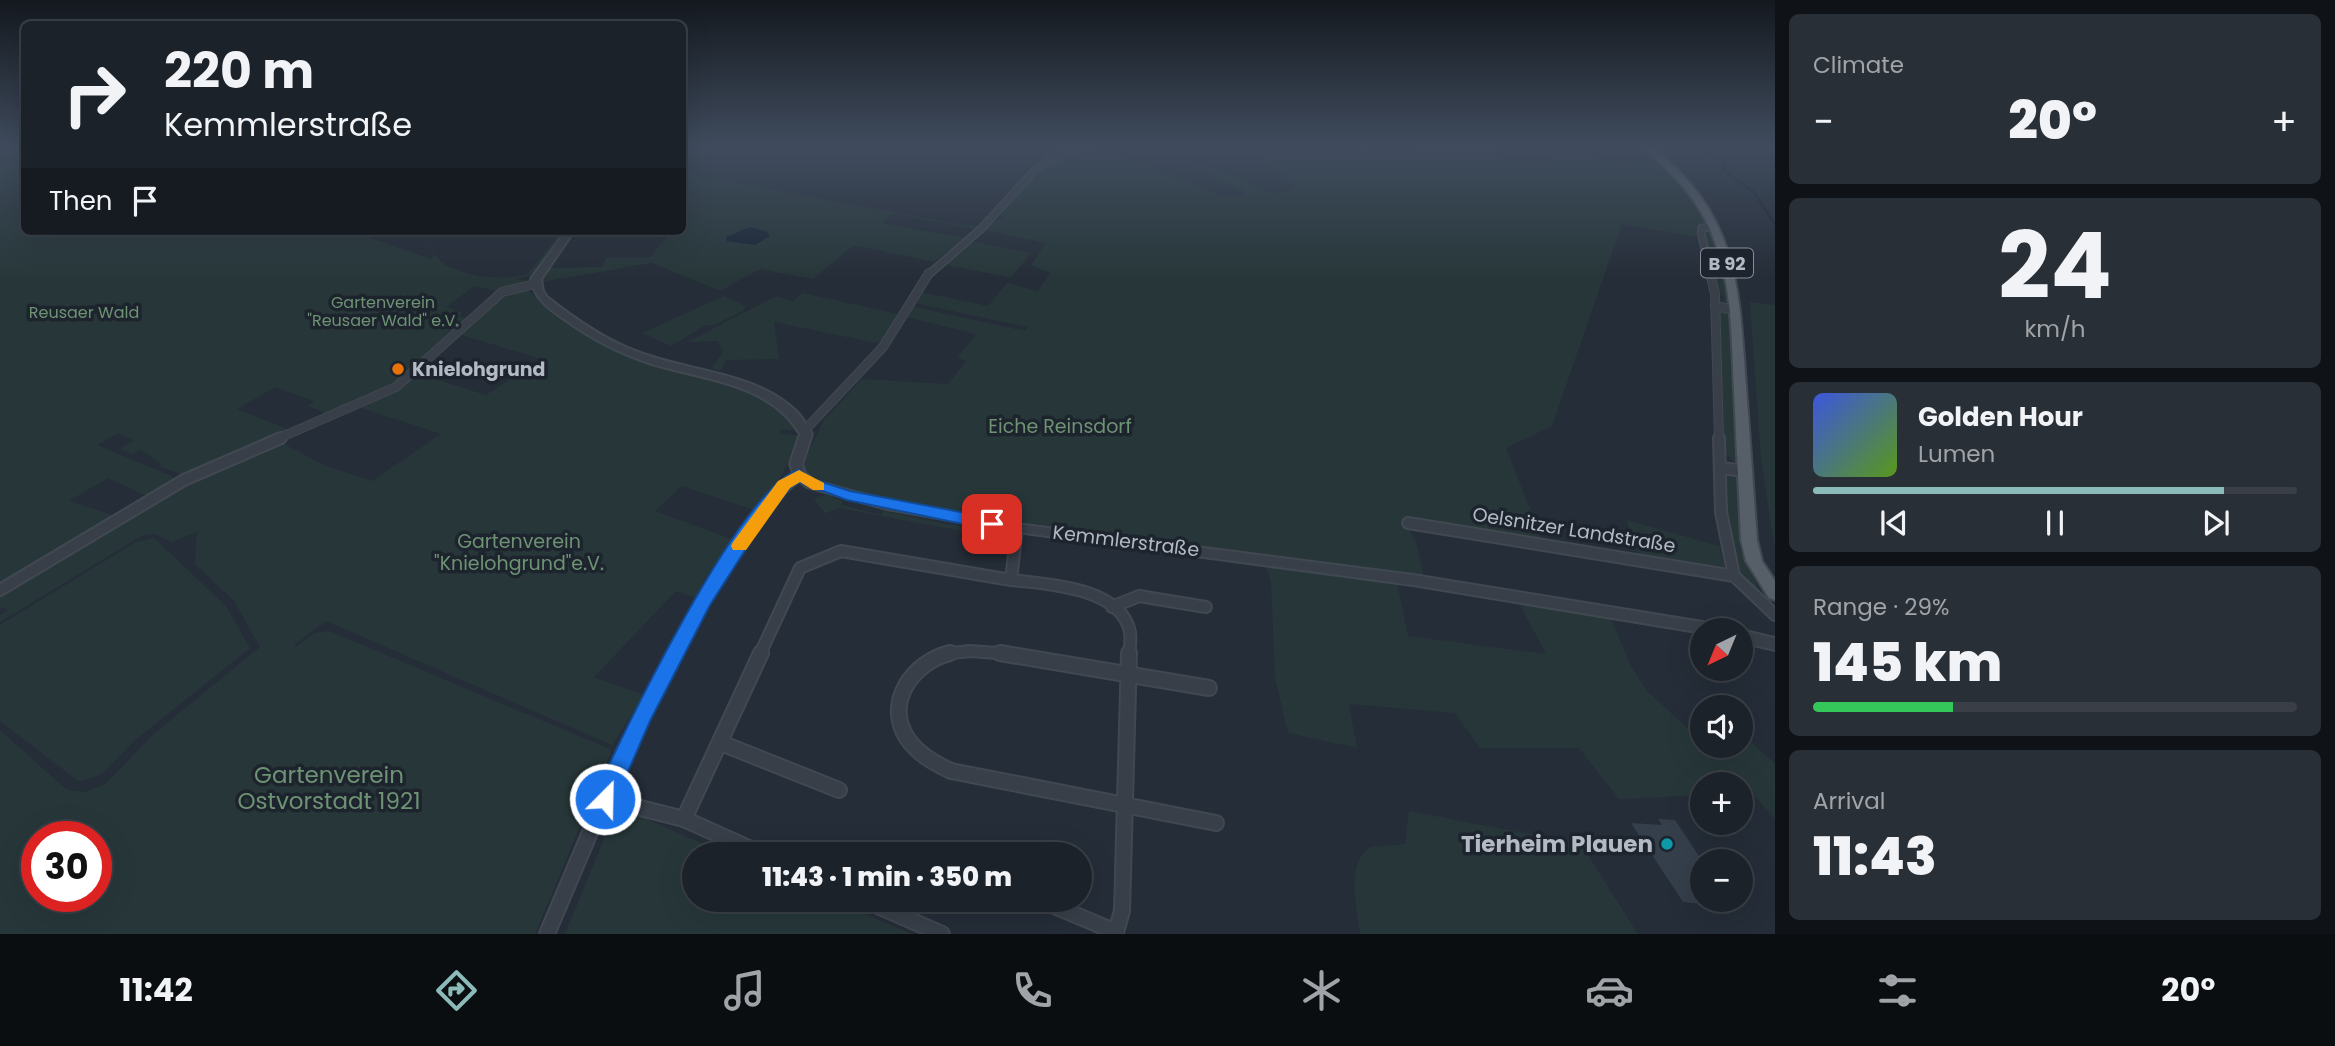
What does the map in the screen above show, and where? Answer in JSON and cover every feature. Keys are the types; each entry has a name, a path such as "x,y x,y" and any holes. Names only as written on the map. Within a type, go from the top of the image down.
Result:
{"main road":[{"name":"B 92","path":"1692,192 1713,227 1730,274 1735,310 1746,519 1754,561 1775,594"}],"street":[{"path":"547,934 639,721 701,603 754,523 784,485 799,475 796,464 804,443 805,430 883,347 935,266 981,229 1015,192"},
{"path":"1713,227 1701,230 1715,294 1717,449 1722,468 1723,533 1734,576 1775,615"},
{"path":"0,590 184,480 396,387 502,292 535,284 567,235"},
{"path":"535,284 552,305 614,345 653,362 766,394 789,408 805,430"},
{"path":"1715,306 1735,310"},
{"path":"1722,468 1744,471"},
{"name":"Kemmlerstraße","path":"799,475 811,484 847,495 943,516 1413,580 1690,626"},
{"name":"Oelsnitzer Landstraße","path":"1408,523 1734,576"},
{"path":"1010,580 1017,528"},
{"path":"684,819 800,568 811,561 841,551 1084,591 1112,607 1126,620 1130,632 1122,911 1118,933 1069,912"},
{"path":"1112,607 1139,596 1206,607"},
{"path":"1754,639 1775,644"},
{"path":"1209,688 966,650 936,657 914,673 904,687 898,716 904,734 931,762 951,771 1216,822"},
{"path":"721,743 839,790"},
{"path":"605,799 684,819 735,842"},
{"path":"892,912 942,934"}],"green space":[{"path":"0,192 21,192 21,235 362,235 431,259 434,256 425,235 439,260 447,266 469,274 494,277 528,274 558,235 564,235 535,275 514,279 530,281 500,292 474,286 447,307 463,313 460,315 468,322 417,361 423,363 404,380 333,416 308,406 314,401 275,387 237,409 295,432 190,478 160,466 161,463 141,450 133,454 120,449 134,440 118,433 97,445 171,476 177,482 151,498 108,478 69,501 118,517 0,588"},
{"path":"686,192 783,192 980,226 974,229 892,214 882,223 965,238 934,262 854,245 813,279 760,269 720,291 652,263 542,282 549,268 602,267 606,258 649,258 669,235 686,235"},
{"name":"Eiche Reinsdorf","path":"1021,192 1212,192 1225,197 1241,196 1244,192 1688,192 1706,225 1696,229 1696,237 1622,224 1552,426 1506,448 1543,542 1403,519 1416,542 1424,576 951,513 837,488 808,474 805,459 824,420 862,379 948,384 966,361 957,358 976,334 906,317 911,309 915,307 1025,331 1028,327 915,303 921,292 988,306 1007,283 1038,291 1050,273 1031,265 1046,243 983,230 994,219 1005,219 1001,215"},
{"path":"1708,229 1724,272 1729,306 1721,303 1724,298 1716,286 1718,280 1713,273 1704,233"},
{"path":"969,241 1031,253 1011,278 941,264"},
{"path":"527,289 549,307 617,351 776,402 800,431 781,429 780,433 800,436 778,483 757,511 682,486 655,511 734,540 707,575 695,598 676,591 594,677 644,695 612,745 326,621 294,645 296,647 314,633 329,631 612,750 535,934 0,934 0,730 67,790 84,792 104,785 156,732 260,647 234,601 195,564 197,532 171,542 156,534 143,535 0,622 0,615 8,610 0,607 0,592 174,490 280,442 326,466 372,481 441,434 361,408 398,389 413,376 422,375 486,395 542,359 461,335 504,294"},
{"path":"803,293 898,314 881,344 774,322 779,359 726,360 720,371 712,368 723,352 718,341 687,342 776,296 793,301"},
{"path":"724,296 746,306 744,310 714,325 706,325 671,346 642,333"},
{"path":"1750,302 1775,305 1775,550 1761,459"},
{"path":"1719,309 1729,312 1736,464 1722,450"},
{"path":"1727,475 1737,477 1740,550 1757,586 1775,611 1738,574 1724,509 1728,495"},
{"path":"826,495 843,501 841,505 881,515 883,511 951,525 1003,529 1010,535 1010,540 839,508 826,513 852,548 814,499"},
{"path":"1627,520 1719,546 1725,568 1716,570 1642,558 1631,542"},
{"path":"154,538 226,606 250,648 134,741 105,771 96,777 78,781 0,721 0,625 136,542"},
{"path":"1265,565 1397,583 1408,636 1546,654 1519,603 1610,617 1631,666 1647,691 1690,730 1690,758 1753,758 1753,744 1775,764 1775,819 1753,794 1753,772 1690,772 1690,796 1619,799 1579,748 1480,748 1455,713 1349,704 1357,748 1288,733 1275,678 1271,582"},
{"path":"1409,811 1581,844 1638,934 1360,934 1354,888 1357,865 1370,847 1405,844"},
{"path":"635,814 699,842 682,842 682,912 860,912 912,934 565,934 611,822"}],"water":[{"path":"750,227 767,232 770,236 755,245 726,241 726,237"}],"building":[{"name":"Tierheim Plauen","path":"1658,819 1675,820 1694,849 1690,849 1690,903 1683,902 1631,823 1662,825"}],"waterway":[{"path":"1753,192 1775,224"}],"slow traffic":[{"path":"740,546 754,523 784,485 799,475 818,486"}],"place":[{"name":"Knielohgrund","path":"398,369"},
{"name":"Tierheim Plauen","path":"1667,844"}],"route":[{"path":"605,799 639,721 701,603 754,523 784,485 799,475 811,484 847,495 992,524"}],"park label":[{"name":"Gartenverein \"Reusaer Wald\" e.V.","path":"383,311"},
{"name":"Reusaer Wald","path":"84,312"},
{"name":"Gartenverein \"Knielohgrund\"e.V.","path":"519,552"},
{"name":"Gartenverein Ostvorstadt 1921","path":"329,788"}]}
